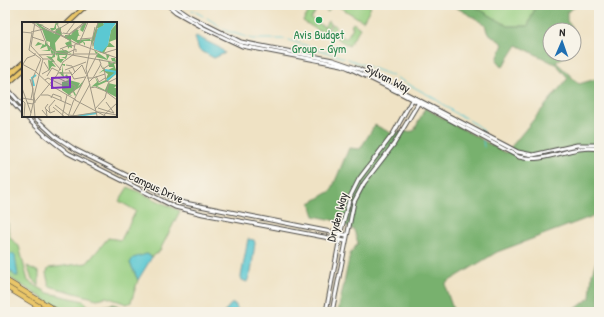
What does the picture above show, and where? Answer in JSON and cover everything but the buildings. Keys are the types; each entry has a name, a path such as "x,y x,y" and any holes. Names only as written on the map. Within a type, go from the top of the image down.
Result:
{"highway":[{"path":"5,280 58,312"},
{"path":"5,286 48,312"}],"main road":[{"path":"69,22 87,5"},
{"path":"5,79 22,64"},
{"path":"5,72 18,69"},
{"path":"5,86 22,71"}],"street":[{"name":"Sylvan Way","path":"168,5 181,15 237,44 342,65 390,86"},
{"name":"Sylvan Way","path":"173,5 186,15 241,42 343,62 413,98 522,158 538,159 574,150 599,149"},
{"path":"5,86 22,105"},
{"name":"Campus Drive","path":"6,96 22,113"},
{"name":"Dryden Way","path":"326,312 346,206 354,188 393,134 413,98"},
{"name":"Dryden Way","path":"332,312 346,235 352,209 360,189 394,144 419,102"},
{"name":"Campus Drive","path":"26,117 44,135 68,153 176,207 203,214 345,241"},
{"name":"Campus Drive","path":"34,117 55,136 76,150 180,202 346,235"},
{"name":"Sylvan Way","path":"506,149 533,155 577,145 599,145"}],"green space":[{"path":"313,5 332,5 328,12 319,6 311,19 324,27 328,21 331,23 325,31 319,31 303,21"},
{"path":"336,5 368,5 371,7 363,21"},
{"path":"452,5 472,5 508,26 528,26 536,5 578,5 567,12 568,22 542,22 542,58 517,45 503,67 497,60 503,44 487,32 485,24"},
{"path":"472,5 536,5 528,26 508,26"},
{"path":"353,23 360,28 349,46 327,32 332,24 336,26 333,32 346,39 353,27 351,26"},
{"path":"551,62 556,62 579,84 599,78 599,221 596,215 497,252 446,283 446,289 454,312 338,312 350,254 358,243 354,230 338,221 314,216 310,203 331,191 349,148 360,149 375,125 391,133 414,131 425,108 506,153 568,78 557,65"},
{"path":"128,187 180,211 159,252 152,257 147,254 130,263 138,280 131,302 127,304 106,297 97,299 49,286 46,273 49,268 87,263 108,238 121,240 136,211 119,201"},
{"path":"5,223 8,223 9,234 13,241 19,246 28,281 48,293 84,301 94,312 65,312 5,275"},
{"path":"599,254 599,312 571,312 590,298 592,273"},
{"path":"27,266 39,272 39,286 32,279"},
{"path":"114,304 128,310 127,312 101,312 104,306"}],"water":[{"path":"196,36 220,48 225,53 214,58 199,50"},
{"path":"248,239 254,240 255,243 251,272 247,282 242,280 241,277"},
{"path":"5,253 15,255 18,276 15,276 11,271 5,270"},
{"path":"147,254 152,257 138,280 130,263 133,258"},
{"path":"231,304 235,304 239,312 224,312"}],"waterway":[{"path":"185,5 188,8"},
{"path":"192,10 203,16"},
{"path":"207,18 227,31 253,39 285,39"},
{"path":"289,40 344,58"},
{"path":"348,59 393,76"},
{"path":"397,78 434,98 458,115 466,118"},
{"path":"469,120 483,130 483,132"},
{"path":"483,140 484,147"}],"place":[{"name":"Avis Budget Group - Gym","path":"319,20"}]}
